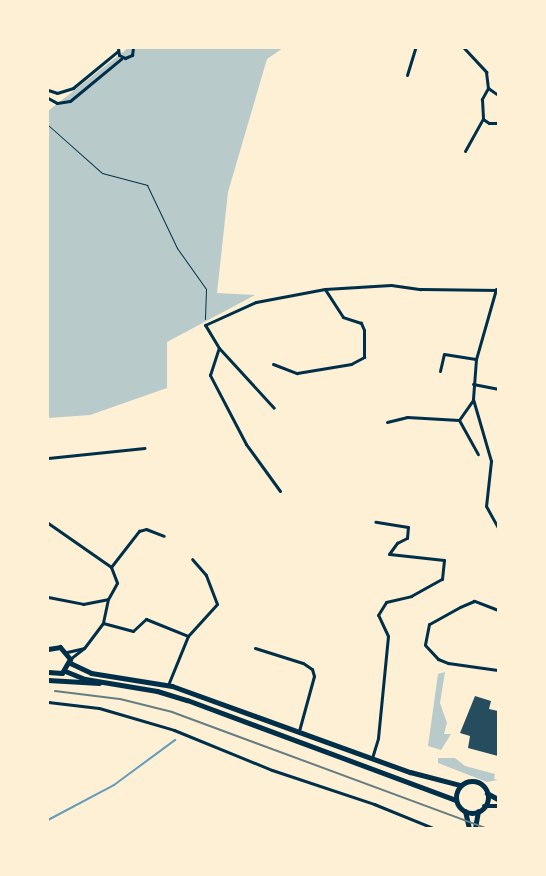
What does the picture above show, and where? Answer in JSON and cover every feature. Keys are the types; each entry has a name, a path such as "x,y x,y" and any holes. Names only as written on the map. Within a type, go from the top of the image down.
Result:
{"main road":[{"path":"48,643 60,647 67,652 70,661 91,673 168,685 372,758 460,785 468,781 477,782 487,793 498,799"},
{"path":"48,649 60,647"},
{"path":"64,671 70,661"},
{"path":"48,672 64,671 85,680 157,691 187,700 456,800 465,811 469,828"},
{"path":"48,680 114,684"},
{"path":"456,800 460,785"},
{"path":"465,811 478,811 484,806 487,793"},
{"path":"484,806 498,806"},
{"path":"475,828 478,811"}],"street":[{"path":"48,98 57,103 70,101 122,58 130,57 134,48"},
{"path":"407,75 416,48"},
{"path":"464,48 483,67 488,88 498,95"},
{"path":"48,90 57,93 73,88 118,49 122,58"},
{"path":"465,151 483,119 482,99 488,88"},
{"path":"483,119 489,123 498,123"},
{"path":"274,408 219,348 205,325 256,302 325,289 390,285 422,289 497,290 476,360 473,399 491,461 486,506 498,528"},
{"path":"273,364 297,373 351,364 364,357 364,330 361,323 343,317 325,289"},
{"path":"219,348 210,375 246,444 280,490"},
{"path":"440,371 444,354 476,360"},
{"path":"473,384 498,389"},
{"path":"459,420 473,399"},
{"path":"386,422 407,417 459,420"},
{"path":"459,420 478,454"},
{"path":"48,458 144,448"},
{"path":"372,758 378,738 388,636 378,615 386,602 411,596 442,578 444,560 389,554 397,543 407,538 408,527 375,522"},
{"path":"48,523 111,567 117,583 108,599 103,623 84,648 70,661"},
{"path":"111,567 139,530 146,529 164,536"},
{"path":"168,685 188,636 217,604 218,599 206,575 192,558"},
{"path":"48,597 83,604 108,599"},
{"path":"498,610 492,605 474,602 460,607 429,624 425,645 438,659 448,663 498,670"},
{"path":"103,623 132,631 146,619 188,636"},
{"path":"67,652 84,648"},
{"path":"255,648 303,662 312,670 314,676 299,731"},
{"path":"48,702 99,708 174,730 272,770 374,804 434,828"}],"path":[{"path":"48,125 102,173 147,185 177,248 206,289 205,325"}],"shaded area":[{"path":"128,48 283,48 267,59 228,192 217,293 255,295 167,342 167,388 90,415 48,418 48,111"},
{"path":"445,672 440,703 447,723 444,734 451,734 441,750 428,746 438,674"},
{"path":"438,758 455,758 465,766 495,774 494,779 498,780 487,782 438,763"}],"building":[{"path":"475,696 491,701 489,709 498,711 498,756 468,748 470,736 460,733"}],"waterway":[{"path":"48,820 114,785 175,740"}],"railway":[{"path":"55,691 120,699 172,712 485,828"}]}
